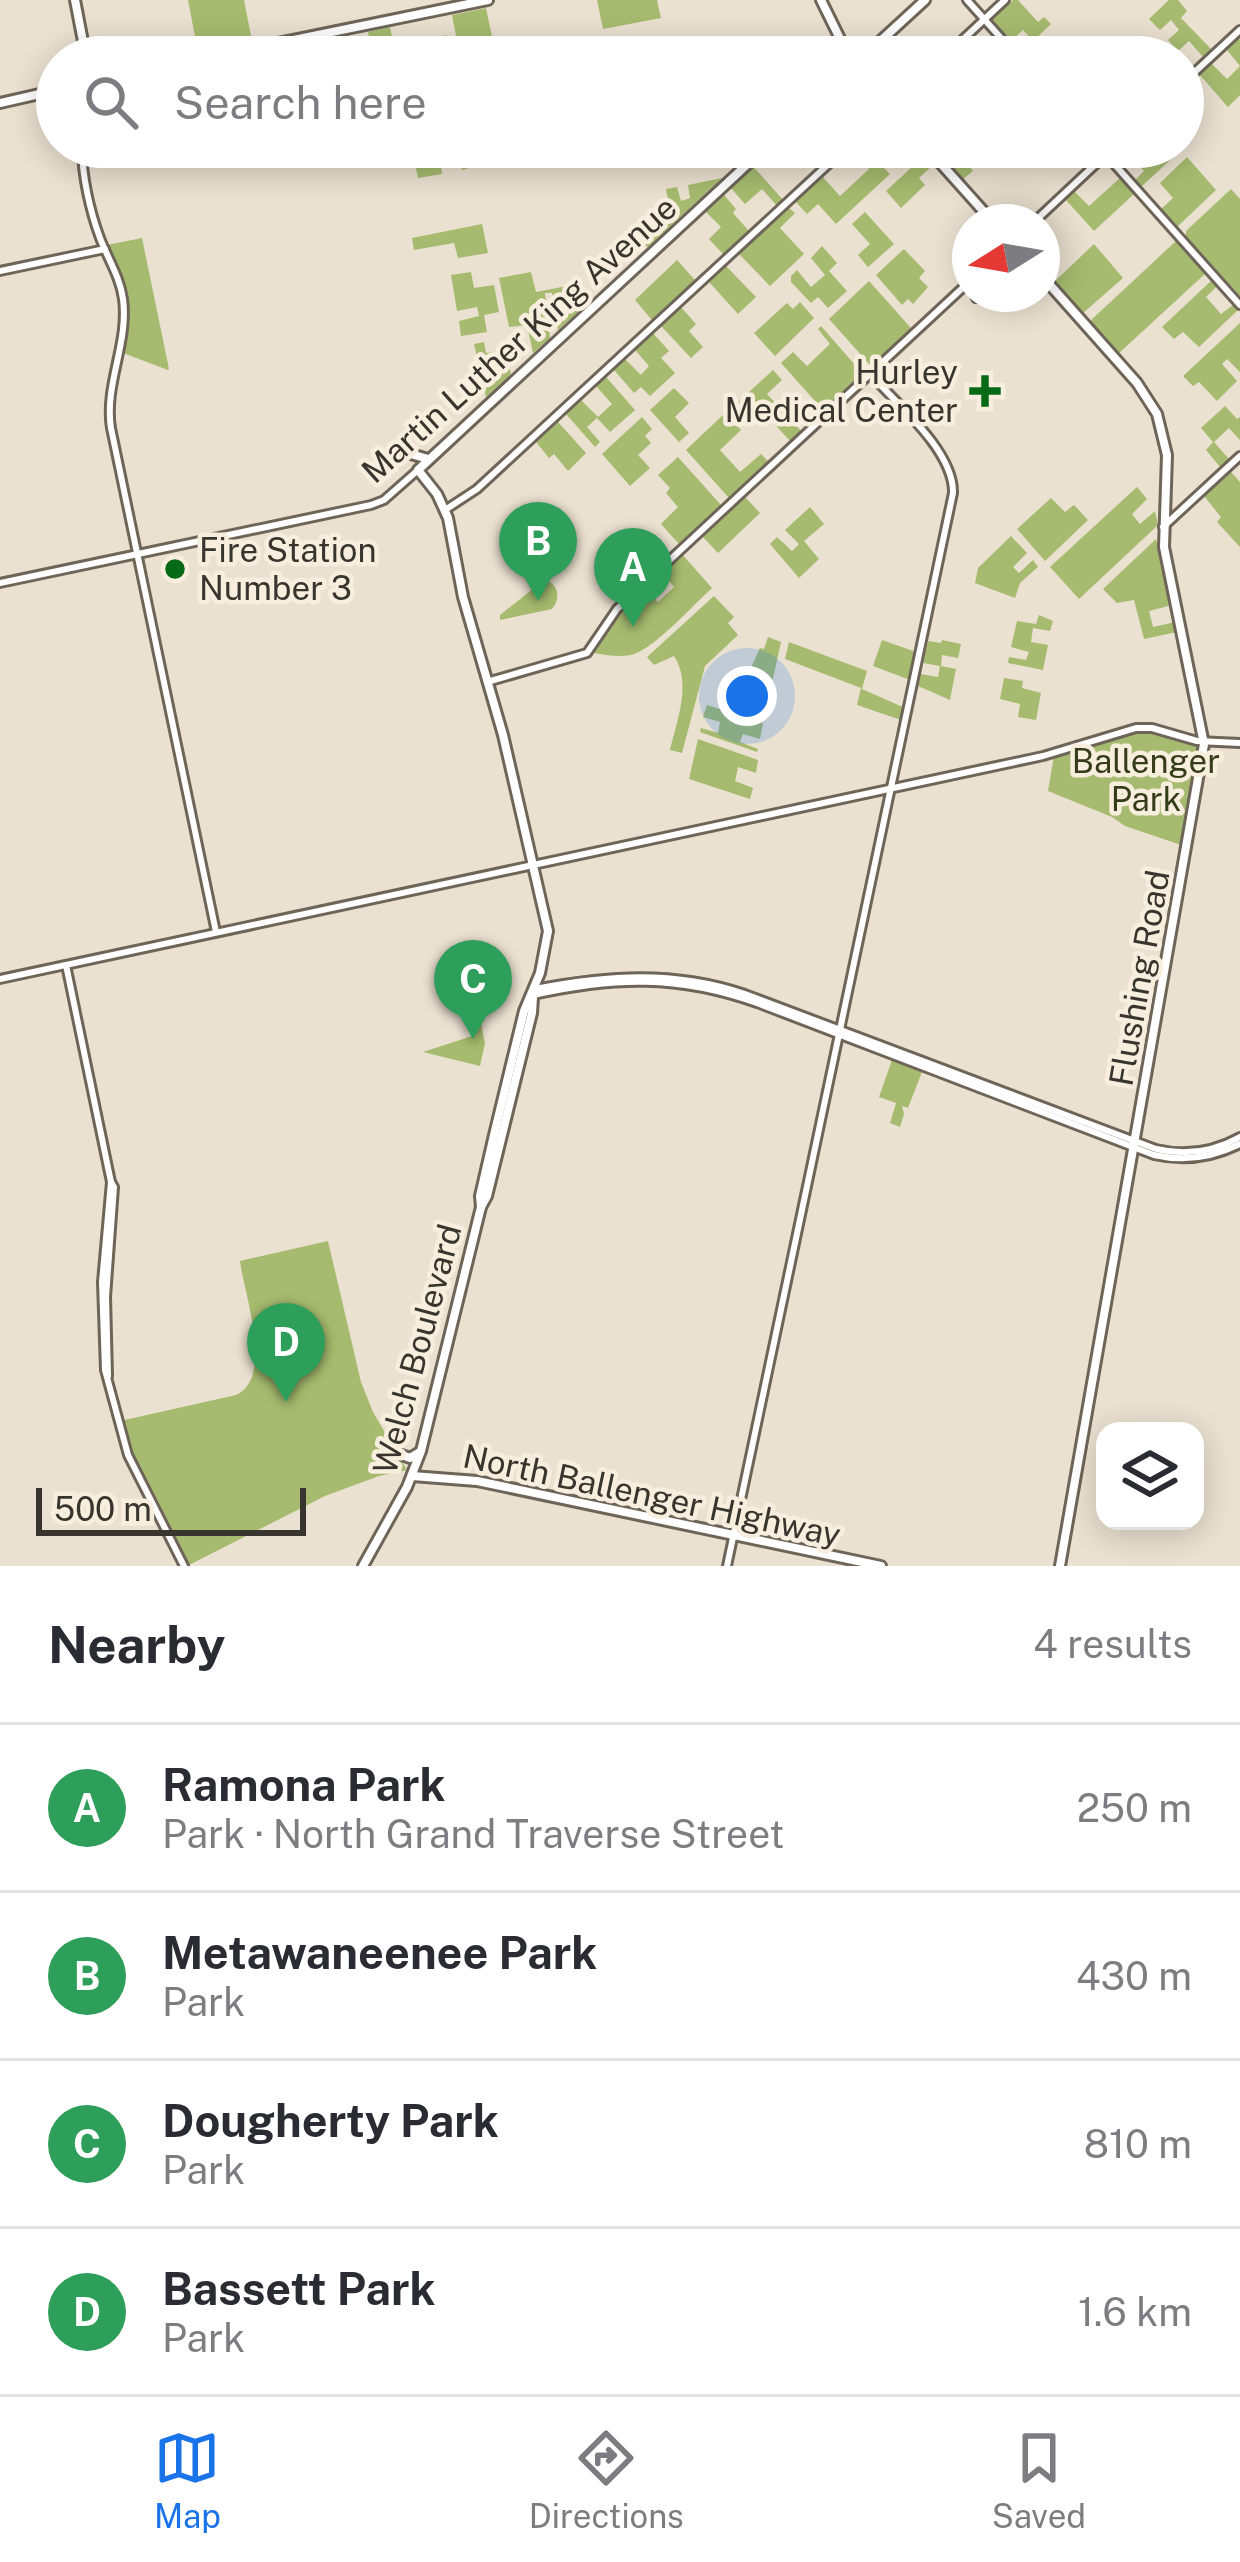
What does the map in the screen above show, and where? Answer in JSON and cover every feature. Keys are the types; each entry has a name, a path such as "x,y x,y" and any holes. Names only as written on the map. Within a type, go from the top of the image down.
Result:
{"main road":[{"path":"76,0 82,36"},
{"path":"312,36 488,0"},
{"path":"821,0 839,36"},
{"path":"886,36 925,0"},
{"path":"0,104 36,95"},
{"name":"Martin Luther King Avenue","path":"419,468 743,168"},
{"path":"945,168 977,204"},
{"name":"Flushing Road","path":"1060,296 1150,399 1159,419 1166,449 1166,556 1204,741 1060,1566"},
{"path":"404,452 430,459"},
{"name":"Welch Boulevard","path":"363,1566 421,1451 524,1011 534,992 548,933 503,735 463,596 447,509 419,468"},
{"path":"402,1455 412,1458 421,1451"},
{"name":"North Ballenger Highway","path":"412,1476 466,1479 881,1566"}],"street":[{"path":"968,0 999,36"},
{"path":"967,36 1005,0"},
{"path":"1204,63 1240,30"},
{"path":"86,168 93,213 118,278 124,309 109,417 216,932"},
{"path":"447,509 477,489 824,168"},
{"path":"1053,204 1092,168"},
{"path":"1118,168 1240,304"},
{"path":"0,271 105,249"},
{"path":"489,681 589,652 617,609 952,298"},
{"path":"727,1566 951,503 950,469 937,448 870,374"},
{"path":"1163,527 1240,456"},
{"name":"Martin Luther King Avenue","path":"0,583 377,503 419,468"},
{"path":"0,979 1043,756 1142,727 1204,741 1240,743"},
{"path":"66,964 114,1187 104,1369 128,1455 184,1566"},
{"path":"534,992 608,982 678,983 738,997 841,1033 1134,1144 1190,1153 1240,1140"}],"green space":[{"path":"188,0 244,0 251,36 195,36"},
{"path":"597,0 657,0 661,18 603,29"},
{"path":"1018,0 1038,22 1044,17 1051,24 1038,36 1023,30 1006,36 992,20"},
{"path":"1169,0 1178,0 1187,11 1181,18 1198,36 1172,36 1179,30 1171,20 1160,30 1149,19"},
{"path":"486,8 492,36 456,36 452,15"},
{"path":"390,27 392,36 369,36 368,32"},
{"path":"1240,40 1240,66 1226,49"},
{"path":"1211,63 1227,79 1240,66 1240,95 1228,107 1204,80 1204,69"},
{"path":"416,168 441,168 442,174 418,178"},
{"path":"755,168 784,201 778,207 762,189 745,204 729,186"},
{"path":"884,168 890,174 836,224 818,204 807,214 795,201 822,176 840,196 869,169"},
{"path":"911,168 930,168 919,178 925,185 901,208 886,191"},
{"path":"951,168 971,168 973,171 962,180"},
{"path":"1141,168 1162,168 1141,187 1135,180 1144,171"},
{"path":"1176,168 1197,168 1216,190 1177,227 1161,209 1173,198 1160,183"},
{"path":"722,178 648,247 644,245 643,239 660,235 658,213 670,210 666,189 677,187 681,201 690,198 688,185"},
{"path":"1120,178 1134,194 1094,231 1065,199 1074,191 1089,206"},
{"path":"1231,189 1240,199 1240,296 1186,236"},
{"path":"724,195 749,231 723,254 709,239 721,227 706,212"},
{"path":"789,208 795,213 780,228 804,254 770,286 739,254"},
{"path":"865,212 894,244 868,267 858,255 870,244 852,224"},
{"path":"482,224 488,253 458,258 454,243 414,250 412,238"},
{"path":"142,238 168,370 123,353 125,298 107,245"},
{"path":"1176,241 1206,273 1118,354 1089,322"},
{"path":"1094,244 1123,278 1082,314 1060,289 1060,276"},
{"path":"822,246 837,263 829,271 847,291 828,308 818,297 811,303 791,282 797,270 811,287 825,275 811,258"},
{"path":"904,249 925,271 919,278 928,287 913,304 908,299 902,305 876,275"},
{"path":"677,260 695,280 652,320 635,300"},
{"path":"726,266 756,297 738,314 709,282"},
{"path":"471,272 474,288 494,285 499,312 484,315 487,332 461,336 459,321 479,316 477,307 457,311 451,275"},
{"path":"531,272 536,292 572,285 587,304 558,330 552,293 545,293 550,338 533,353 527,325 509,327 499,278"},
{"path":"1212,280 1217,286 1206,297 1221,314 1233,305 1238,310 1199,347 1183,332 1174,339 1162,327"},
{"path":"869,281 911,328 871,366 829,319"},
{"path":"800,302 814,318 775,356 754,333 787,303 793,309"},
{"path":"681,307 696,324 689,331 703,347 691,358 661,326"},
{"path":"1240,323 1240,372 1227,359 1222,364 1237,381 1217,401 1199,382 1193,386 1183,376"},
{"path":"821,326 862,373 823,410 781,363 793,352 807,366 830,344 818,329"},
{"path":"653,333 669,351 661,358 675,373 650,396 641,387 634,393 614,370 625,359 641,375 649,366 635,350"},
{"path":"484,342 486,353 506,350 511,374 486,397 474,344"},
{"path":"773,370 782,380 767,394 801,431 790,441 760,408 746,420 734,406"},
{"path":"606,377 635,410 610,432 597,418 587,427 600,442 595,447 566,414 581,400 598,417 612,404 596,386"},
{"path":"674,388 689,403 675,417 689,433 679,442 650,410"},
{"path":"1225,406 1240,417 1240,440 1229,428 1214,442 1229,459 1220,467 1206,450 1213,442 1201,428"},
{"path":"725,413 741,430 720,450 740,472 761,454 769,462 729,498 686,450"},
{"path":"642,417 652,429 645,436 651,443 638,455 650,468 630,486 602,454"},
{"path":"558,422 586,453 568,471 536,442"},
{"path":"678,457 721,505 679,544 661,524 678,507 658,475"},
{"path":"1230,471 1240,482 1240,547 1217,522 1221,517 1204,496"},
{"path":"1137,487 1147,499 1132,514 1140,524 1155,511 1158,525 1079,599 1050,567"},
{"path":"745,497 760,513 718,553 703,537"},
{"path":"1051,498 1065,512 1074,505 1088,520 1045,561 1017,529"},
{"path":"810,507 824,524 804,541 819,559 799,578 770,544 777,537 792,551 799,544 785,530"},
{"path":"1011,536 1027,553 1013,567 1019,573 1033,560 1038,567 1020,583 1015,598 975,583 978,568"},
{"path":"1156,539 1172,605 1149,611 1153,627 1175,622 1177,632 1144,639 1134,600 1117,603 1103,589"},
{"path":"681,553 712,588 643,650 624,656 594,653 616,613 643,587 658,602 674,587 661,571"},
{"path":"544,580 557,592 552,609 500,620 500,615"},
{"path":"714,596 734,617 728,623 738,635 705,666 682,753 670,750 681,702 679,667 674,656 654,665 647,657"},
{"path":"1039,615 1053,621 1050,631 1033,628 1031,642 1048,645 1043,670 1008,663 1009,657 1026,660 1029,652 1011,647 1017,621 1036,624"},
{"path":"768,637 781,642 767,706 753,701 759,681 747,676"},
{"path":"882,640 916,652 910,680 873,666"},
{"path":"928,641 961,644 958,658 942,655 941,666 956,669 950,700 918,686 921,674 938,677 940,666 923,663"},
{"path":"789,642 867,671 862,689 905,708 901,720 857,705 861,688 785,659"},
{"path":"1004,678 1023,681 1022,688 1041,693 1036,720 1018,717 1020,704 1000,699"},
{"path":"725,703 750,711 749,719 763,723 760,739 743,734 740,742 757,752 700,732 701,728 718,733 720,722 703,717 707,705 723,710"},
{"name":"Ballenger Park","path":"1146,729 1201,747 1184,846 1048,791 1054,756"},
{"path":"698,739 758,760 756,773 738,767 735,781 753,788 750,799 689,779"},
{"path":"478,1009 485,1043 480,1066 423,1052 472,1036 468,1011"},
{"path":"892,1060 922,1072 908,1108 902,1106 900,1127 890,1123 896,1103 879,1097"},
{"path":"328,1241 361,1382 407,1470 325,1496 189,1565 128,1449 120,1421 236,1395 248,1385 254,1371 254,1334 240,1261"}],"place":[{"name":"Hurley Medical Center","path":"985,391"},
{"name":"Fire Station Number 3","path":"175,569"},
{"name":"Metawaneenee Park","path":"538,601"},
{"name":"Ramona Park","path":"633,627"},
{"name":"Dougherty Park","path":"473,1039"},
{"name":"Bassett Park","path":"286,1402"}]}
